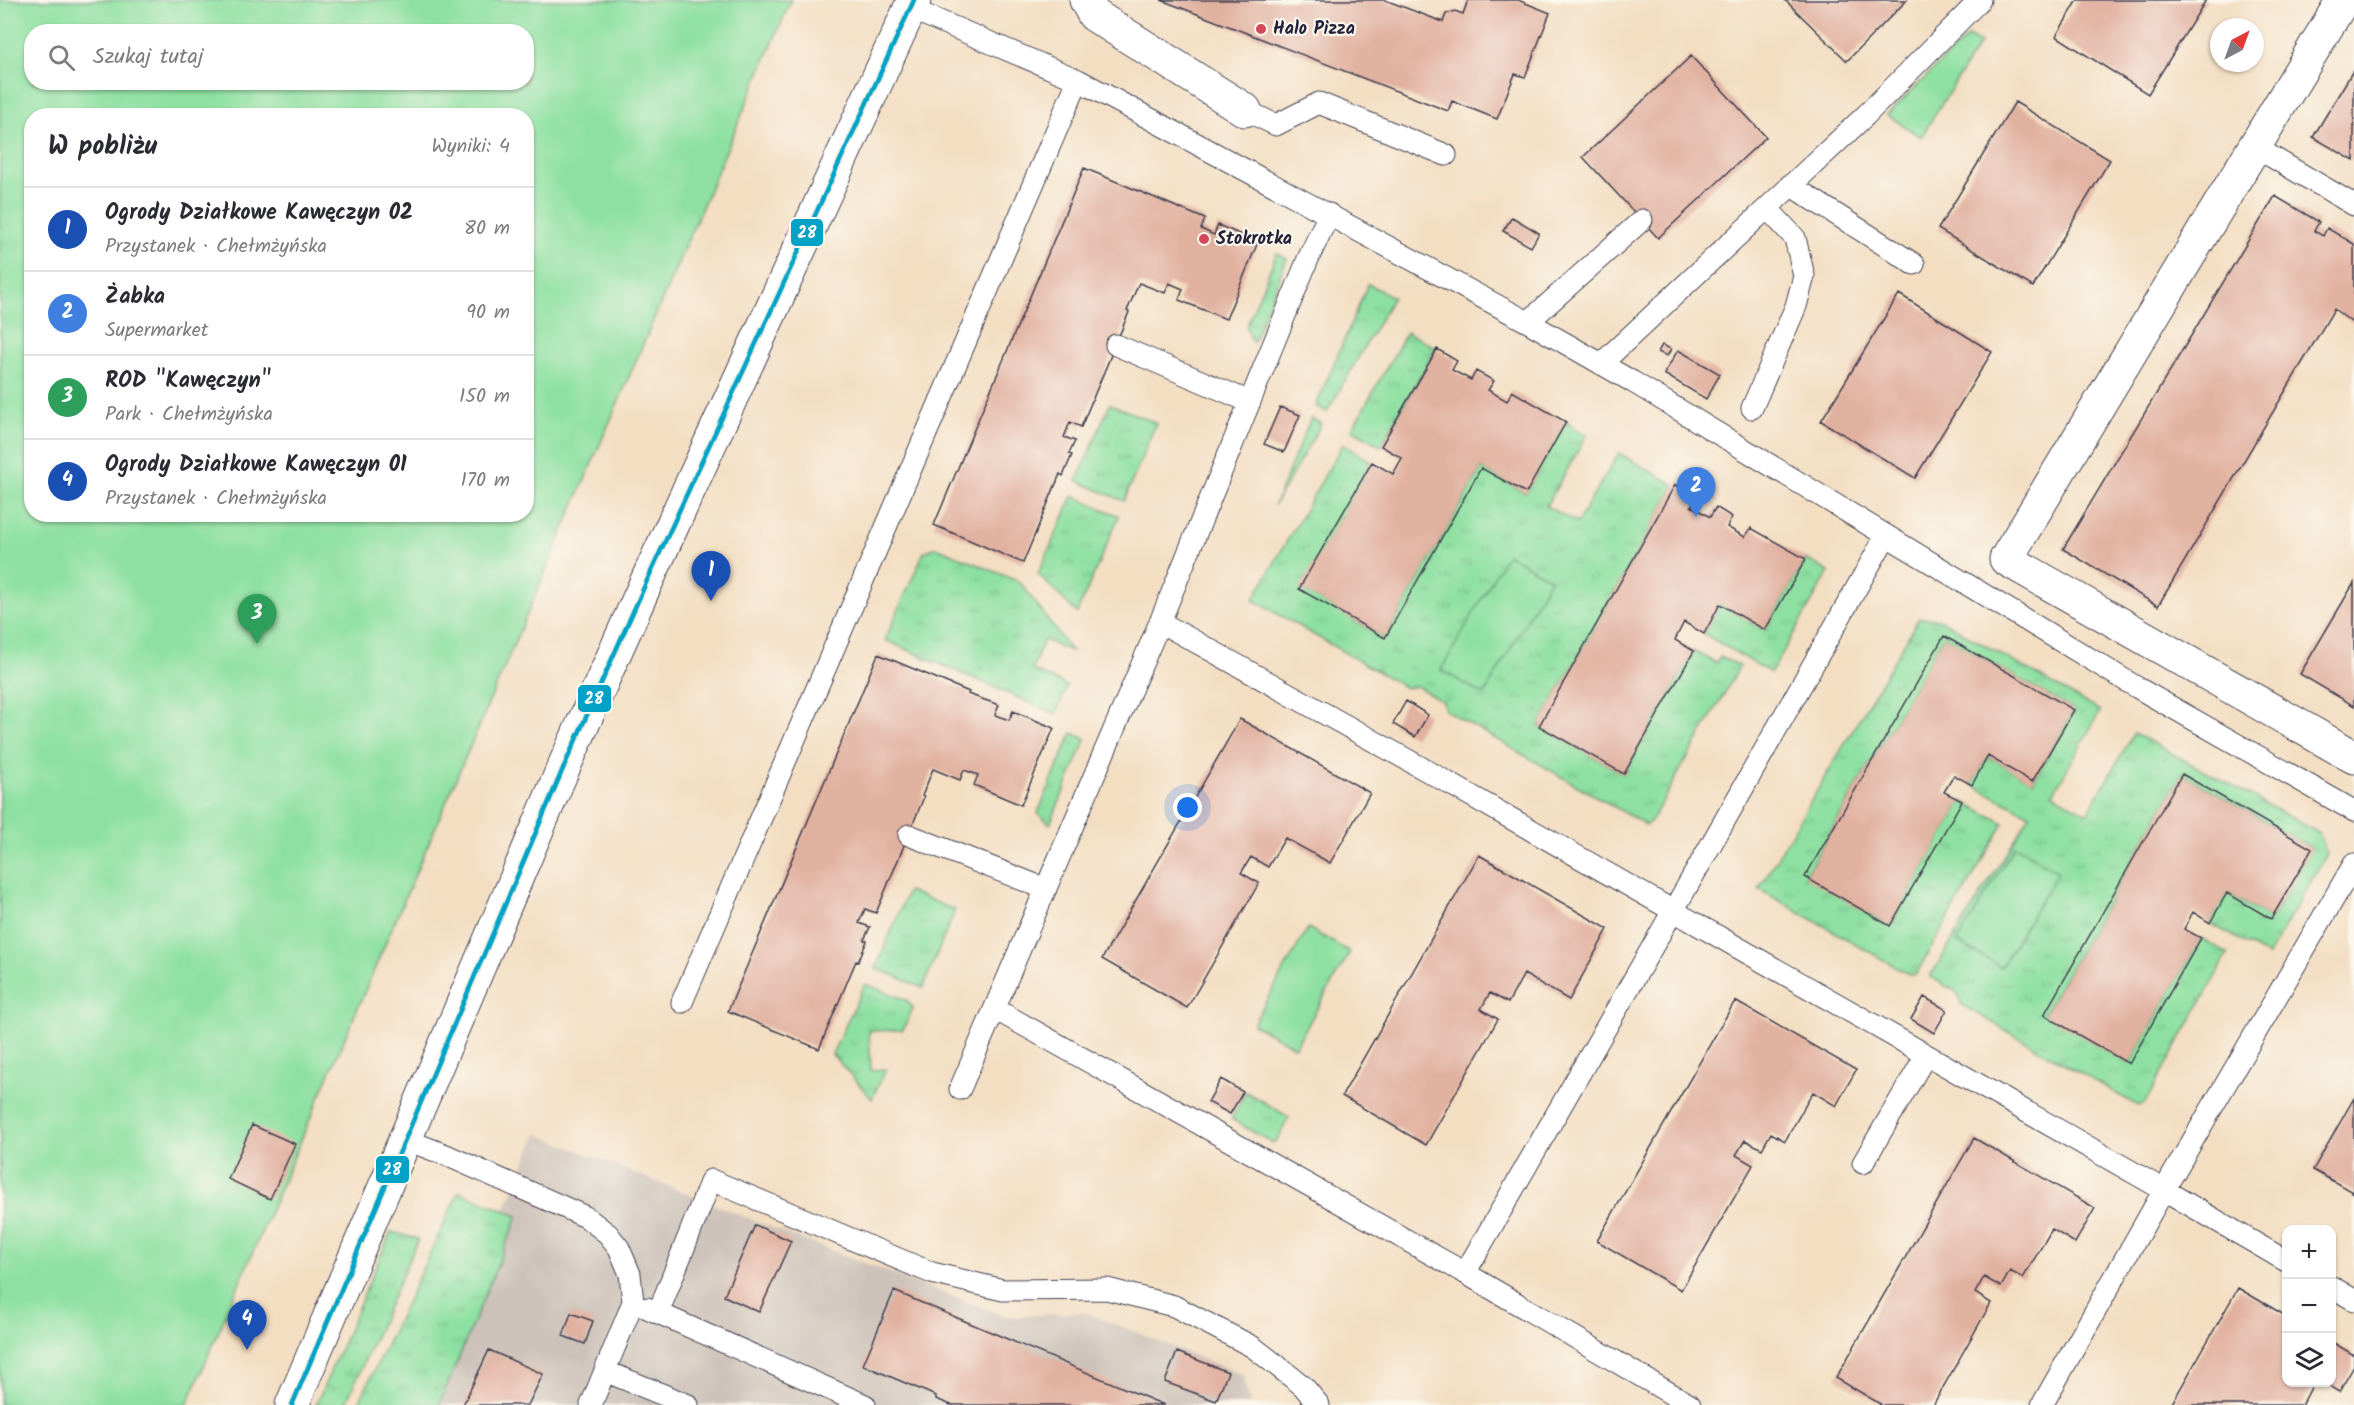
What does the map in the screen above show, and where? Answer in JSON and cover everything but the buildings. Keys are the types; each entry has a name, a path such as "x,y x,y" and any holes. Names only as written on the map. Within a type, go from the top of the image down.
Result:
{"street":[{"path":"1086,0 1094,15 1245,110"},
{"path":"2343,0 2006,559 2354,758"},
{"path":"292,1405 404,1139 645,585 913,4"}],"lane":[{"path":"1601,364 1866,115 1980,0"},
{"path":"913,4 1078,80 1528,322 2138,688 2354,811"},
{"path":"682,1002 750,839 1078,80"},
{"path":"1245,110 1276,125 1319,103 1446,155"},
{"path":"2255,147 2354,205"},
{"path":"1790,185 1914,264"},
{"path":"1752,408 1796,306 1804,276 1795,238 1767,208"},
{"path":"960,1089 1160,622 1308,259 1329,214"},
{"path":"1528,322 1642,220"},
{"path":"1116,345 1250,402"},
{"path":"1465,1273 1886,536"},
{"path":"1160,622 1431,773 2282,1259"},
{"path":"909,835 1046,889"},
{"path":"2042,1405 2354,864"},
{"path":"994,1009 1465,1273 1690,1405"},
{"path":"1863,1163 1926,1056"},
{"path":"404,1139 446,1155 593,1222 608,1234 624,1256 632,1283 633,1302 591,1405"},
{"path":"658,1313 711,1180 932,1273 1003,1290 1107,1289 1174,1306 1253,1347 1303,1386 1319,1405"},
{"path":"2336,1290 2354,1300"},
{"path":"633,1302 865,1405"},
{"path":"605,1371 688,1405"}],"shaded area":[{"path":"537,1134 798,1238 1007,1317 1084,1312 1244,1375 1250,1405 423,1405"}],"green space":[{"path":"0,0 791,0 187,1405 0,1405"},
{"path":"1968,36 1980,43 1921,137 1887,115"},
{"path":"1277,253 1287,259 1253,343 1246,327"},
{"path":"1368,284 1393,297 1327,412 1316,406"},
{"path":"1407,332 1436,348 1381,446 1352,429"},
{"path":"1110,404 1156,423 1124,501 1077,481"},
{"path":"1311,418 1321,424 1274,506"},
{"path":"1566,422 1587,435 1546,506 1577,523 1619,453 1675,485 1539,726 1624,774 1694,651 1716,663 1720,657 1740,666 1651,821 1646,825 1445,710 1443,702 1417,686 1406,688 1253,600 1343,444 1372,462 1300,589 1385,638 1481,468 1526,493"},
{"path":"1073,496 1119,516 1077,613 1038,574"},
{"path":"936,547 1020,582 1071,651 1044,640 1032,670 1067,686 1056,714 885,640 924,552"},
{"path":"1507,554 1550,579 1484,695 1441,670"},
{"path":"1806,559 1829,572 1771,673 1704,634 1720,604 1765,630"},
{"path":"1919,618 1939,619 2100,711 2053,794 2087,814 2134,733 2319,833 2327,854 2268,956 2210,923 2227,893 2271,919 2312,848 2182,774 2044,1014 2129,1064 2201,938 2228,954 2145,1103 2138,1106 1962,1005 1957,992 1930,977 2030,815 1972,785 1988,756 2033,782 2074,710 1944,636 1805,876 1890,926 1962,801 2004,823 1916,974 1910,975 1759,889"},
{"path":"1072,733 1086,739 1050,824 1038,813"},
{"path":"2015,846 2058,872 2001,967 1957,942"},
{"path":"908,891 955,910 923,988 876,968"},
{"path":"1308,928 1350,952 1295,1047 1253,1024"},
{"path":"865,984 907,1000 913,1008 903,1030 869,1031 871,1070 886,1069 872,1099 832,1054"},
{"path":"1246,1092 1289,1117 1276,1142 1272,1143 1231,1119"},
{"path":"459,1192 518,1216 439,1405 358,1405"},
{"path":"391,1232 418,1239 345,1405 316,1405"}],"transit line":[{"name":"28","path":"292,1405 562,771 914,0"}],"place":[{"name":"Halo Pizza","path":"1261,29"},
{"name":"Stokrotka","path":"1204,239"},
{"name":"Żabka","path":"1696,517"},
{"name":"Ogrody Działkowe Kawęczyn 02","path":"711,601"},
{"name":"ROD \"Kawęczyn\"","path":"257,644"},
{"name":"Ogrody Działkowe Kawęczyn 01","path":"247,1350"}]}
